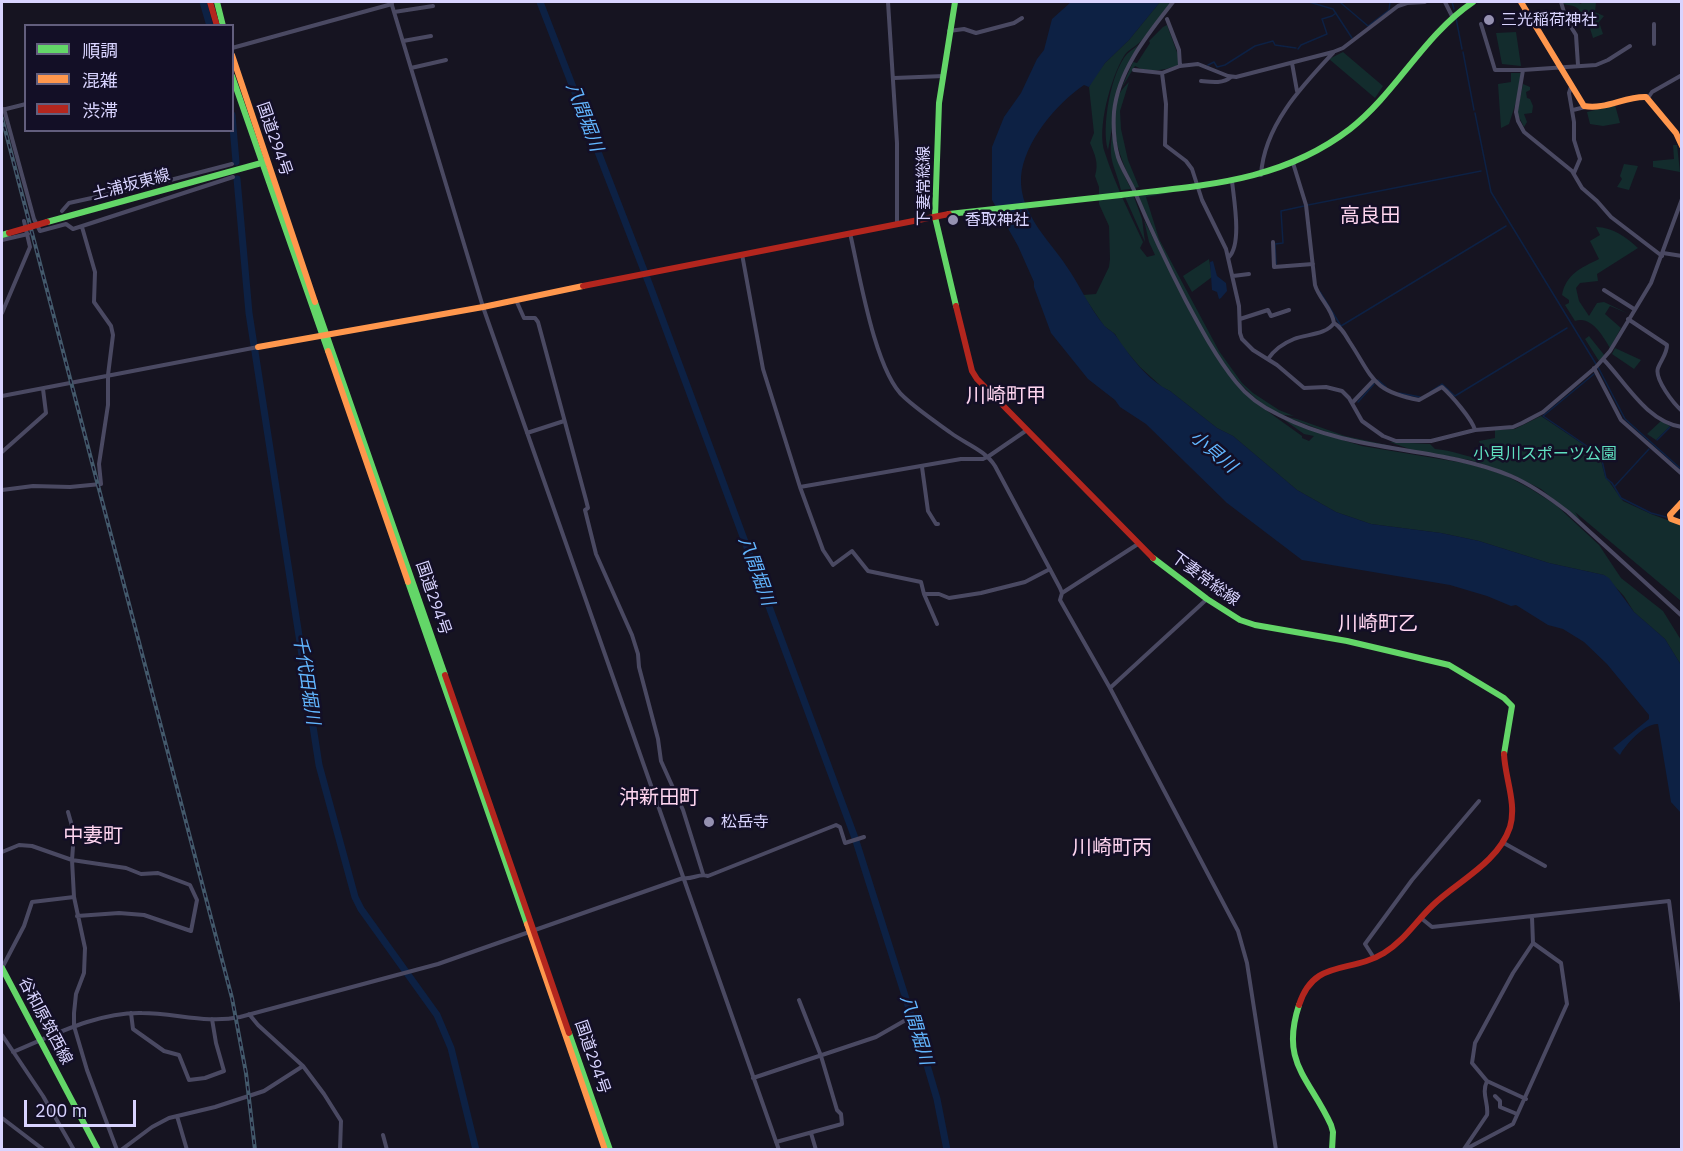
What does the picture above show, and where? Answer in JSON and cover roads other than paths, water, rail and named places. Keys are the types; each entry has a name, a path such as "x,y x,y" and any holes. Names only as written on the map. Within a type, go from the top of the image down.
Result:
{"main road":[{"path":"210,2 216,24"},
{"path":"217,2 223,24"},
{"name":"下妻常総線","path":"955,2 939,103 935,217 972,371 1155,560 1240,620 1255,625 1347,640 1388,652 1449,665 1465,673 1512,706 1503,759 1513,807 1512,817 1502,842 1482,867 1434,904 1396,945 1374,958 1329,971 1312,979 1304,992 1295,1022 1292,1049 1331,1125 1332,1149"},
{"path":"255,348 483,307 935,217 1232,181 1261,175 1293,163 1330,143 1370,112 1436,31 1452,16 1473,2"},
{"path":"1521,2 1571,87 1585,106 1593,107 1639,96 1648,98 1680,137 1682,146"},
{"name":"国道294号","path":"234,61 265,162 605,1149"},
{"name":"国道294号","path":"234,81 265,162"},
{"name":"土浦坂東線","path":"2,235 265,162"},
{"path":"1682,502 1670,515 1672,520 1682,523"},
{"name":"国道294号","path":"532,932 610,1149"},
{"name":"谷和原筑西線","path":"2,968 98,1149"}],"street":[{"path":"888,2 897,143 897,224"},
{"path":"1173,2 1149,33 1131,62 1116,100 1115,143 1121,166 1152,235 1206,337 1233,377 1255,401 1292,421 1346,441 1466,462 1498,471 1523,482 1568,512 1682,616"},
{"path":"1201,81 1228,80 1231,77 1333,52 1343,48 1398,6 1407,2 1425,2"},
{"path":"1445,2 1452,16"},
{"path":"1562,2 1566,19 1576,35 1578,65"},
{"path":"234,47 391,3 483,307 753,1078 780,1149"},
{"path":"394,12 433,6"},
{"path":"949,31 964,29 976,33 1014,23 1022,18"},
{"path":"1167,19 1179,50 1180,66"},
{"path":"1481,24 1495,70 1523,70 1602,63 1630,46"},
{"path":"1654,24 1654,44"},
{"path":"403,41 431,36"},
{"path":"1261,175 1266,148 1272,135 1298,91 1333,52"},
{"path":"411,68 446,60"},
{"path":"1292,63 1298,91"},
{"path":"1134,70 1162,73 1180,66 1201,64 1231,77"},
{"path":"1523,70 1516,112 1524,132 1574,174 1582,188 1611,217 1662,255 1682,256"},
{"path":"1162,73 1166,104 1165,145 1190,166 1229,257 1242,339 1253,350 1304,388 1326,387 1338,389 1346,394 1362,421 1389,441 1422,442 1475,429 1513,427 1536,416 1596,367 1604,360 1651,283 1682,199"},
{"path":"1648,98 1652,92 1682,75"},
{"path":"894,78 944,76"},
{"path":"1571,87 1569,93 1575,144 1580,159 1574,174"},
{"path":"24,105 3,110 34,219 40,231 66,224 73,229 233,177"},
{"path":"1572,111 1585,106"},
{"path":"1293,163 1306,205 1313,275 1317,292 1332,313 1334,323 1348,339 1374,380 1391,393 1419,400 1442,387 1473,423 1475,429"},
{"path":"62,211 69,203 232,164"},
{"path":"1229,257 1233,253 1236,240 1232,181"},
{"path":"2,314 30,247 24,221"},
{"path":"2,490 33,486 70,487 101,484 99,464 108,405 108,375 113,335 111,326 94,302 94,272 82,226"},
{"path":"850,233 864,300 889,380 905,398 952,434 989,456 1062,593"},
{"path":"2,240 28,234"},
{"path":"1273,242 1274,267 1313,264"},
{"path":"741,254 763,369 800,487 823,550 833,565 852,551 868,571 921,582 938,624"},
{"path":"1233,276 1249,274"},
{"path":"1604,290 1634,309"},
{"path":"516,300 524,318 535,318 538,322 586,500 588,508 585,510 596,554 632,635 658,739 661,761 683,810 702,874"},
{"path":"1239,319 1268,310 1271,316 1289,310"},
{"path":"1628,319 1667,345 1667,351 1657,376 1676,406 1682,411"},
{"path":"1268,359 1275,350 1293,339 1322,331 1333,326 1334,323"},
{"path":"2,396 255,348"},
{"path":"1604,360 1642,404 1662,419 1682,427"},
{"path":"1596,367 1622,420 1682,474"},
{"path":"1352,403 1374,380"},
{"path":"2,452 46,413 43,389"},
{"path":"527,433 564,422"},
{"path":"800,487 961,459 982,459 1027,430"},
{"path":"922,467 928,511 938,524"},
{"path":"1138,543 1062,593 1060,600 1110,688 1238,931 1247,963 1276,1149"},
{"path":"924,594 939,594 949,598 981,593 1025,582 1050,569"},
{"path":"1110,688 1208,599"},
{"path":"1374,958 1365,944 1412,880 1479,801"},
{"path":"68,812 74,833 72,860 74,897 86,959 84,973 76,994 74,1026 87,1070 119,1149 152,1127 177,1116 215,1107 273,1087 303,1066"},
{"path":"13,1052 74,1026 131,1013 231,1019 438,964 683,879 688,880 702,874 708,876 836,825 840,827 845,843 864,837"},
{"path":"1502,842 1545,866"},
{"path":"2,852 19,845 32,846 72,860 126,868 141,874 158,873 190,885 197,900 191,931 144,915 119,913 77,916"},
{"path":"2,968 24,926 32,902 74,897"},
{"path":"1421,918 1432,927 1669,902 1682,1002"},
{"path":"1526,1099 1487,1081 1472,1063 1475,1043 1513,973 1533,943 1532,917"},
{"path":"1464,1149 1513,1124 1567,1004 1561,963 1533,943"},
{"path":"776,1142 843,1124 821,1056 799,1000"},
{"path":"131,1013 133,1029 164,1051 178,1055 189,1080 205,1078 224,1071 212,1019"},
{"path":"249,1014 303,1066 324,1094 341,1122 340,1149"},
{"path":"753,1078 876,1037 904,1021"},
{"path":"2,1035 43,1096 74,1149"},
{"path":"1464,1149 1487,1115 1484,1088 1487,1081"},
{"path":"1495,1096 1500,1101 1500,1107 1517,1114"},
{"path":"177,1116 187,1149"},
{"path":"2,1118 44,1149"},
{"path":"812,1133 816,1149"},
{"path":"383,1135 387,1149"}],"water":[{"name":"小貝川","path":"1071,2 1160,2 1129,40 1105,63 1089,87 1084,85 1053,113 1035,138 1023,164 1022,191 1031,217 1064,262 1104,326 1115,334 1140,367 1154,381 1217,428 1233,436 1297,490 1336,512 1371,524 1441,533 1479,541 1549,563 1609,578 1634,612 1665,639 1681,665 1681,813 1671,802 1658,724 1642,730 1620,755 1613,748 1649,719 1649,715 1607,664 1584,642 1563,629 1548,625 1516,605 1511,606 1450,585 1302,560 1227,503 1146,424 1120,407 1115,400 1088,379 1051,333 1034,282 1018,246 992,200 992,147 1004,117 1021,93 1037,59 1044,50 1052,19"},
{"path":"1213,261 1217,276 1226,283 1227,291 1219,299 1217,292 1212,290 1210,262"}],"waterway":[{"name":"千代田堀川","path":"203,2 209,24"},
{"name":"八間堀川","path":"540,2 650,286 855,838 927,1065 937,1099 947,1150"},
{"path":"1309,2 1333,9 1352,38"},
{"path":"1341,3 1368,26 1389,10 1390,2"},
{"path":"1452,2 1454,9"},
{"path":"1298,49 1301,45 1327,34 1322,19 1336,13"},
{"path":"1456,18 1462,49"},
{"path":"1208,65 1214,62 1217,67 1225,65 1255,46 1273,41 1275,45 1296,48"},
{"path":"1463,52 1474,110"},
{"path":"1475,113 1491,192 1599,369 1625,419 1682,470"},
{"name":"千代田堀川","path":"233,132 236,162"},
{"path":"1308,205 1481,171"},
{"name":"千代田堀川","path":"237,179 249,313 319,765 355,897 361,909 437,1015 451,1048 476,1150"},
{"path":"1276,264 1275,244 1283,243 1281,211 1304,206"},
{"path":"1320,292 1341,326 1506,226"},
{"path":"1430,392 1442,384 1455,396 1567,328"},
{"path":"1594,374 1543,416 1601,456 1606,478 1621,498 1651,513 1666,517"},
{"path":"1378,380 1386,387"},
{"path":"1358,402 1374,384"},
{"path":"1399,393 1420,397"},
{"path":"1657,440 1670,427"},
{"path":"1615,486 1649,449"}],"railway":[{"path":"2,118 232,998 246,1073 255,1150"}],"place":[{"name":"三光稲荷神社","path":"1489,20"},
{"name":"香取神社","path":"953,220"},
{"name":"松岳寺","path":"709,822"}],"district":[{"name":"高良田","path":"1370,216"},
{"name":"川崎町甲","path":"1006,396"},
{"name":"川崎町乙","path":"1378,624"},
{"name":"沖新田町","path":"659,798"},
{"name":"中妻町","path":"93,836"},
{"name":"川崎町丙","path":"1112,848"}],"park label":[{"name":"小貝川スポーツ公園","path":"1545,454"}]}
